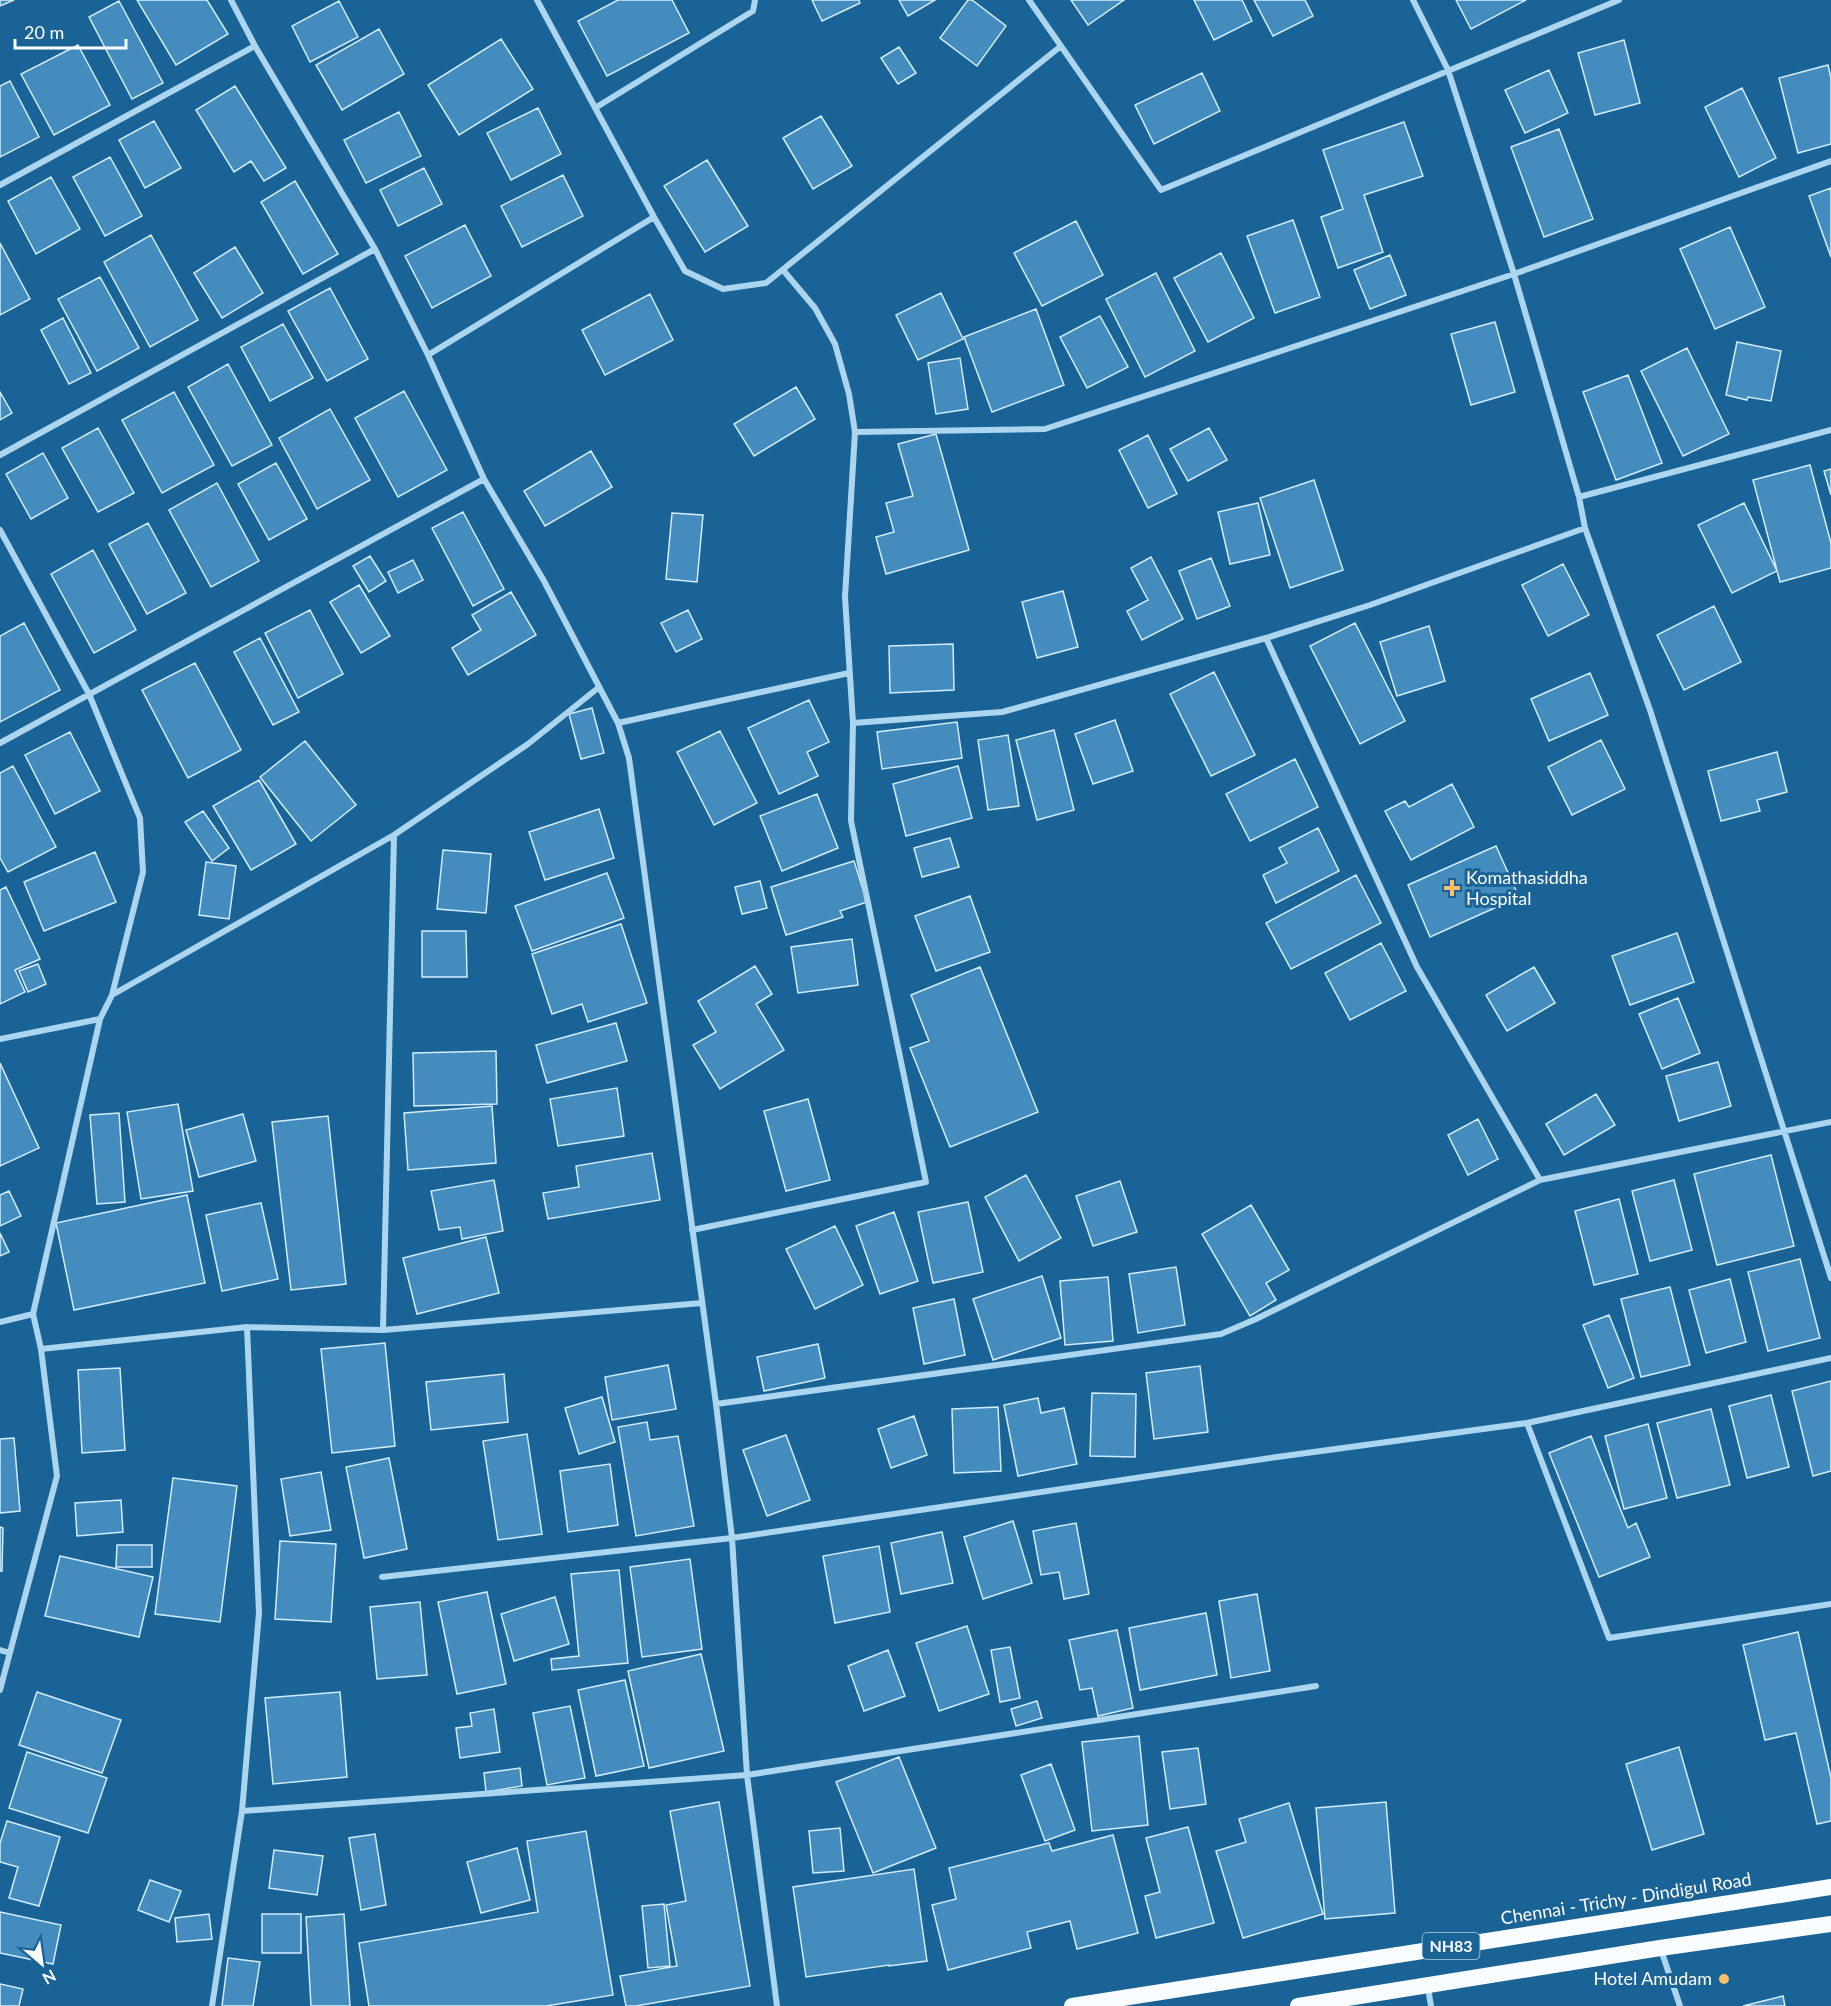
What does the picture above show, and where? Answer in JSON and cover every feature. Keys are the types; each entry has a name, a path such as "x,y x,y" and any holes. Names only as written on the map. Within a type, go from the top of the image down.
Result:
{"highway":[{"name":"Chennai - Trichy - Dindigul Road","path":"1072,2006 1831,1887"},
{"name":"NH83","path":"1298,2006 1660,1948 1831,1924"}],"street":[{"path":"231,0 255,46 375,249 428,355 484,479 544,580 618,723 629,758 732,1538 747,1775 777,2006"},
{"path":"537,0 654,218 685,271 723,290 766,284 1062,46"},
{"path":"596,108 753,11 755,0"},
{"path":"1029,0 1161,190 1619,0"},
{"path":"1413,0 1448,70 1514,274 1579,496 1585,528 1650,710 1831,1278"},
{"path":"0,185 255,46"},
{"path":"855,432 1045,429 1514,274 1831,161"},
{"path":"428,355 654,218"},
{"path":"0,455 375,249"},
{"path":"692,1230 926,1182 851,821 853,723 845,597 855,432 849,394 835,344 814,308 783,270"},
{"path":"1579,496 1831,430"},
{"path":"0,743 484,479"},
{"path":"853,723 1002,712 1266,638 1370,605 1585,528"},
{"path":"0,530 89,694 140,818 143,872 112,995 100,1019 33,1314 57,1476 0,1690"},
{"path":"1266,638 1418,967 1540,1180"},
{"path":"618,723 849,674"},
{"path":"112,995 394,835 528,744 598,688"},
{"path":"383,1330 394,835"},
{"path":"0,1039 100,1019"},
{"path":"716,1404 1221,1334 1540,1180 1831,1122"},
{"path":"40,1349 247,1327 383,1330 702,1303"},
{"path":"0,1322 33,1314"},
{"path":"212,2006 242,1811 259,1613 247,1327"},
{"path":"382,1577 732,1538 1277,1457 1527,1423 1831,1358"},
{"path":"1527,1423 1609,1638 1831,1604"},
{"path":"0,1650 10,1653"},
{"path":"242,1811 747,1775 1316,1686"},
{"path":"1660,1948 1680,2006"},
{"path":"1427,1984 1431,2006"}],"building":[{"path":"0,0 14,0 0,6"},
{"path":"137,0 207,0 228,34 176,65"},
{"path":"618,0 672,0 689,33 607,76 578,21"},
{"path":"812,0 859,0 860,3 822,21"},
{"path":"899,0 935,0 908,16"},
{"path":"968,0 972,0 1006,26 977,66 940,38"},
{"path":"1071,0 1124,0 1088,25"},
{"path":"1194,0 1242,0 1252,21 1214,40"},
{"path":"1254,0 1305,0 1313,16 1273,36"},
{"path":"1456,0 1526,0 1471,29"},
{"path":"119,1 163,83 132,99 89,17"},
{"path":"339,1 358,37 310,62 292,26"},
{"path":"379,29 404,74 342,110 316,65"},
{"path":"501,39 533,89 459,135 428,85"},
{"path":"1624,40 1640,103 1595,115 1578,53"},
{"path":"78,45 110,105 54,135 21,74"},
{"path":"899,47 916,73 898,84 881,58"},
{"path":"1828,65 1831,78 1831,144 1798,153 1779,78"},
{"path":"1549,70 1568,113 1525,133 1505,90"},
{"path":"1202,73 1220,111 1154,144 1135,105"},
{"path":"10,81 39,137 0,157 0,86"},
{"path":"235,86 286,168 264,181 251,161 234,172 196,110"},
{"path":"1742,88 1776,158 1739,177 1705,107"},
{"path":"538,108 561,154 511,180 487,133"},
{"path":"399,112 421,156 366,183 344,140"},
{"path":"821,116 852,166 813,189 783,138"},
{"path":"154,121 181,168 145,188 119,140"},
{"path":"1404,122 1423,176 1364,195 1383,252 1338,268 1321,217 1343,209 1323,150"},
{"path":"1559,129 1593,219 1544,237 1511,147"},
{"path":"110,157 142,216 105,236 73,177"},
{"path":"707,160 748,226 705,252 664,186"},
{"path":"424,168 442,204 398,226 380,190"},
{"path":"563,175 583,216 522,247 501,206"},
{"path":"51,177 80,229 36,254 8,201"},
{"path":"295,181 338,254 303,274 261,202"},
{"path":"1831,188 1831,257 1809,196"},
{"path":"1293,220 1320,297 1275,313 1247,236"},
{"path":"1076,221 1103,275 1042,306 1014,253"},
{"path":"465,225 491,276 432,308 405,256"},
{"path":"1730,227 1765,307 1715,329 1680,249"},
{"path":"151,235 198,320 150,347 104,262"},
{"path":"0,243 30,299 0,315"},
{"path":"235,247 263,293 222,318 194,273"},
{"path":"1221,253 1254,318 1208,342 1174,278"},
{"path":"1390,255 1406,295 1370,309 1354,270"},
{"path":"1156,273 1195,351 1145,377 1106,299"},
{"path":"100,277 139,348 97,371 58,299"},
{"path":"330,288 368,359 327,381 288,311"},
{"path":"941,293 963,339 918,360 896,315"},
{"path":"650,294 673,340 605,375 582,330"},
{"path":"1036,309 1064,385 992,412 964,337"},
{"path":"1100,316 1128,367 1087,388 1060,337"},
{"path":"63,318 91,373 69,384 41,330"},
{"path":"1495,322 1515,392 1471,405 1451,334"},
{"path":"283,324 313,378 270,401 241,347"},
{"path":"1737,342 1781,351 1771,401 1748,397 1747,400 1726,395"},
{"path":"1687,348 1729,434 1683,456 1641,371"},
{"path":"960,358 968,409 936,414 928,363"},
{"path":"228,364 272,445 232,466 188,387"},
{"path":"1628,375 1662,463 1616,480 1583,392"},
{"path":"796,387 815,419 754,456 734,424"},
{"path":"404,391 447,470 398,497 355,418"},
{"path":"0,392 12,413 0,420"},
{"path":"174,392 214,465 162,493 122,420"},
{"path":"330,409 370,480 317,509 279,438"},
{"path":"98,428 134,493 98,512 62,448"},
{"path":"1209,428 1227,460 1188,481 1170,449"},
{"path":"936,434 969,550 886,574 876,537 894,532 886,503 913,496 898,444"},
{"path":"1148,435 1177,494 1148,508 1119,450"},
{"path":"591,451 612,487 545,526 524,491"},
{"path":"43,453 68,498 31,519 6,474"},
{"path":"276,463 307,519 269,540 238,484"},
{"path":"1810,465 1831,543 1831,568 1780,582 1753,480"},
{"path":"1831,469 1831,495 1824,471"},
{"path":"1314,480 1343,570 1290,588 1260,498"},
{"path":"217,483 259,561 211,587 169,510"},
{"path":"1258,503 1270,555 1230,564 1218,512"},
{"path":"1744,503 1777,571 1732,593 1698,525"},
{"path":"463,512 504,589 473,606 432,528"},
{"path":"672,513 703,515 697,582 666,579"},
{"path":"148,523 186,593 147,614 109,544"},
{"path":"93,550 136,630 94,653 51,574"},
{"path":"370,556 386,581 369,592 353,566"},
{"path":"1151,557 1183,619 1142,640 1127,611 1148,600 1131,568"},
{"path":"1211,558 1230,606 1197,619 1179,571"},
{"path":"413,560 423,580 398,593 388,572"},
{"path":"1563,564 1589,615 1548,636 1522,585"},
{"path":"359,585 390,636 361,653 330,602"},
{"path":"1063,591 1078,647 1037,658 1022,602"},
{"path":"511,592 536,635 468,675 452,648 481,630 472,615"},
{"path":"1714,606 1741,662 1684,690 1657,635"},
{"path":"310,610 343,674 298,698 265,633"},
{"path":"688,610 702,639 676,652 661,623"},
{"path":"24,623 60,690 0,722 0,636"},
{"path":"1355,623 1405,721 1360,744 1310,646"},
{"path":"1429,626 1445,681 1397,696 1380,642"},
{"path":"260,638 299,712 273,725 234,652"},
{"path":"953,644 954,690 890,693 889,646"},
{"path":"195,663 241,750 188,778 142,690"},
{"path":"1214,672 1255,755 1211,776 1170,694"},
{"path":"1590,673 1608,715 1549,741 1531,699"},
{"path":"809,700 829,742 807,752 818,776 779,794 748,728"},
{"path":"592,708 604,753 581,759 569,714"},
{"path":"1115,720 1133,771 1093,784 1075,734"},
{"path":"957,722 962,758 882,769 877,732"},
{"path":"1054,730 1074,810 1037,820 1016,740"},
{"path":"720,731 757,803 714,825 677,752"},
{"path":"70,732 100,791 55,814 25,755"},
{"path":"1008,735 1019,806 988,810 978,740"},
{"path":"1601,740 1625,789 1572,815 1548,767"},
{"path":"305,741 356,805 311,841 260,777"},
{"path":"1777,752 1787,792 1757,800 1760,811 1721,821 1708,771"},
{"path":"1295,759 1318,807 1250,841 1226,794"},
{"path":"13,766 56,847 8,872 0,858 0,773"},
{"path":"958,766 972,818 906,836 893,784"},
{"path":"259,780 296,844 251,870 213,806"},
{"path":"1452,784 1474,827 1411,860 1385,811 1405,801 1409,807"},
{"path":"817,794 838,848 782,871 760,816"},
{"path":"599,809 614,858 545,880 529,832"},
{"path":"203,811 229,848 212,861 185,822"},
{"path":"1318,828 1339,871 1276,903 1263,875 1287,863 1279,848"},
{"path":"950,838 959,867 922,877 914,848"},
{"path":"1496,846 1519,897 1430,937 1408,885"},
{"path":"443,850 491,854 486,913 437,909"},
{"path":"95,852 116,902 44,931 24,882"},
{"path":"854,861 867,902 840,911 843,917 786,935 771,887"},
{"path":"206,862 236,866 229,919 199,915"},
{"path":"607,873 624,918 532,951 515,906"},
{"path":"1356,875 1381,923 1291,969 1266,923"},
{"path":"760,881 767,908 742,914 735,887"},
{"path":"6,887 40,959 15,970 25,992 0,1004 0,890"},
{"path":"970,896 990,952 936,971 915,916"},
{"path":"621,924 647,1003 588,1022 582,1004 552,1014 532,954"},
{"path":"422,931 466,931 467,977 422,977"},
{"path":"1677,933 1694,982 1630,1005 1612,956"},
{"path":"852,939 858,985 798,993 791,947"},
{"path":"1381,943 1406,991 1350,1020 1325,973"},
{"path":"38,964 46,984 28,992 19,971"},
{"path":"755,966 772,994 756,1004 784,1050 720,1089 693,1045 716,1032 698,1001"},
{"path":"980,967 1038,1112 950,1147 910,1048 929,1041 911,995"},
{"path":"1534,967 1555,1003 1507,1031 1486,995"},
{"path":"1678,998 1700,1053 1662,1069 1639,1014"},
{"path":"616,1023 627,1061 547,1083 536,1045"},
{"path":"496,1051 497,1104 414,1106 413,1053"},
{"path":"1718,1062 1731,1106 1679,1121 1666,1076"},
{"path":"0,1063 39,1148 0,1166"},
{"path":"617,1088 624,1136 558,1146 550,1099"},
{"path":"1596,1094 1615,1125 1564,1155 1546,1124"},
{"path":"808,1099 830,1180 786,1191 764,1111"},
{"path":"178,1104 193,1191 141,1199 127,1112"},
{"path":"492,1106 496,1163 408,1170 404,1113"},
{"path":"119,1113 125,1202 97,1204 90,1115"},
{"path":"243,1114 256,1161 199,1177 186,1130"},
{"path":"328,1116 346,1284 291,1290 272,1122"},
{"path":"1478,1119 1498,1159 1468,1175 1448,1135"},
{"path":"652,1153 660,1200 548,1219 543,1193 579,1187 576,1166"},
{"path":"1771,1155 1794,1246 1717,1265 1694,1174"},
{"path":"1026,1175 1061,1238 1019,1261 985,1197"},
{"path":"494,1180 503,1231 462,1239 460,1227 439,1230 431,1191"},
{"path":"1674,1180 1692,1250 1650,1261 1632,1191"},
{"path":"1120,1181 1137,1232 1093,1246 1076,1196"},
{"path":"9,1191 21,1216 0,1226 0,1195"},
{"path":"187,1195 205,1283 74,1310 56,1223"},
{"path":"1619,1199 1638,1274 1594,1285 1575,1211"},
{"path":"968,1202 983,1272 933,1283 918,1212"},
{"path":"261,1203 278,1279 222,1291 206,1215"},
{"path":"1251,1205 1289,1270 1266,1283 1276,1300 1250,1316 1202,1234"},
{"path":"894,1212 918,1281 880,1294 856,1226"},
{"path":"835,1226 863,1285 815,1309 786,1249"},
{"path":"0,1233 9,1252 0,1256"},
{"path":"486,1237 499,1293 417,1314 403,1258"},
{"path":"1800,1259 1820,1338 1768,1351 1748,1272"},
{"path":"1176,1267 1185,1325 1138,1333 1129,1274"},
{"path":"1042,1276 1061,1338 993,1360 973,1299"},
{"path":"1108,1277 1113,1341 1065,1345 1060,1281"},
{"path":"1730,1279 1746,1342 1706,1353 1689,1290"},
{"path":"1670,1287 1690,1365 1641,1377 1621,1299"},
{"path":"954,1299 965,1355 924,1364 913,1308"},
{"path":"1609,1315 1634,1378 1608,1388 1583,1325"},
{"path":"385,1343 395,1446 332,1453 321,1349"},
{"path":"818,1344 825,1378 764,1391 757,1357"},
{"path":"668,1365 676,1409 612,1420 605,1377"},
{"path":"1200,1366 1208,1432 1154,1439 1146,1373"},
{"path":"120,1368 125,1450 82,1453 78,1370"},
{"path":"504,1374 508,1422 431,1430 426,1382"},
{"path":"1831,1381 1831,1471 1813,1476 1792,1391"},
{"path":"1092,1393 1136,1394 1135,1457 1090,1456"},
{"path":"1771,1395 1789,1467 1747,1478 1729,1406"},
{"path":"602,1397 615,1442 579,1454 565,1408"},
{"path":"1038,1398 1041,1413 1064,1408 1077,1464 1018,1476 1004,1405"},
{"path":"998,1407 1001,1471 954,1473 952,1409"},
{"path":"1711,1409 1730,1485 1677,1498 1657,1423"},
{"path":"914,1416 927,1455 891,1468 878,1429"},
{"path":"647,1422 650,1440 678,1436 694,1526 636,1536 618,1427"},
{"path":"1648,1424 1667,1498 1624,1509 1605,1436"},
{"path":"527,1434 542,1534 498,1540 483,1441"},
{"path":"786,1435 810,1500 767,1516 743,1450"},
{"path":"1591,1436 1628,1528 1636,1523 1650,1557 1599,1577 1549,1453"},
{"path":"14,1438 20,1511 0,1513 0,1439"},
{"path":"389,1458 407,1549 364,1558 346,1467"},
{"path":"610,1464 618,1525 568,1532 560,1471"},
{"path":"321,1472 331,1530 290,1536 281,1479"},
{"path":"173,1478 237,1486 220,1622 155,1614"},
{"path":"121,1500 123,1532 77,1536 75,1503"},
{"path":"1013,1521 1032,1583 983,1599 964,1537"},
{"path":"1076,1523 1089,1594 1064,1599 1059,1572 1041,1575 1033,1531"},
{"path":"0,1527 3,1528 2,1571 0,1571"},
{"path":"942,1532 953,1583 901,1594 891,1543"},
{"path":"280,1541 336,1544 331,1622 275,1619"},
{"path":"117,1545 152,1545 152,1567 116,1567"},
{"path":"879,1546 890,1612 835,1623 823,1556"},
{"path":"60,1556 153,1577 139,1637 45,1616"},
{"path":"690,1559 702,1649 642,1657 630,1567"},
{"path":"619,1570 628,1663 552,1670 551,1659 579,1656 571,1574"},
{"path":"487,1592 506,1684 457,1694 438,1602"},
{"path":"1257,1594 1270,1671 1231,1678 1219,1601"},
{"path":"555,1597 569,1644 514,1661 501,1614"},
{"path":"420,1602 427,1675 377,1679 370,1607"},
{"path":"1206,1613 1217,1675 1140,1690 1129,1628"},
{"path":"967,1626 989,1694 939,1711 916,1643"},
{"path":"1117,1630 1133,1708 1098,1716 1092,1688 1080,1690 1069,1640"},
{"path":"1798,1632 1831,1778 1831,1821 1817,1824 1796,1733 1765,1740 1743,1645"},
{"path":"1010,1647 1020,1698 1000,1702 991,1650"},
{"path":"888,1650 905,1696 864,1711 848,1666"},
{"path":"701,1654 724,1751 649,1768 628,1671"},
{"path":"625,1680 644,1766 596,1776 578,1690"},
{"path":"37,1692 121,1720 102,1773 19,1745"},
{"path":"340,1692 347,1777 273,1784 265,1698"},
{"path":"1037,1701 1042,1718 1016,1726 1011,1709"},
{"path":"570,1706 585,1778 547,1785 533,1713"},
{"path":"494,1709 500,1752 460,1758 456,1728 472,1726 470,1713"},
{"path":"1139,1736 1148,1825 1092,1831 1082,1742"},
{"path":"1679,1747 1704,1834 1652,1850 1626,1764"},
{"path":"1198,1748 1206,1804 1170,1809 1162,1752"},
{"path":"27,1752 107,1778 88,1833 9,1808"},
{"path":"899,1757 936,1848 873,1873 836,1782"},
{"path":"1051,1764 1075,1830 1045,1841 1021,1775"},
{"path":"520,1768 522,1786 486,1792 484,1773"},
{"path":"719,1802 750,1986 626,2006 620,1976 677,1966 666,1905 686,1901 670,1811"},
{"path":"1386,1802 1395,1913 1325,1919 1316,1808"},
{"path":"1289,1803 1323,1914 1243,1938 1216,1851 1246,1842 1239,1819"},
{"path":"7,1821 60,1837 39,1906 9,1898 18,1867 0,1862 0,1843"},
{"path":"1188,1827 1214,1923 1156,1938 1145,1896 1160,1892 1146,1838"},
{"path":"840,1828 844,1871 813,1873 809,1831"},
{"path":"586,1831 613,1995 546,2006 369,2006 359,1943 538,1912 527,1841"},
{"path":"375,1834 386,1905 361,1910 349,1838"},
{"path":"1113,1835 1138,1933 1077,1949 1070,1921 1027,1932 1031,1948 948,1970 932,1905 956,1899 949,1868 1049,1843 1052,1851"},
{"path":"517,1848 530,1900 481,1913 467,1862"},
{"path":"274,1850 323,1856 317,1895 269,1888"},
{"path":"914,1869 927,1961 806,1977 793,1887"},
{"path":"150,1880 181,1891 169,1922 138,1910"},
{"path":"664,1904 670,1966 648,1968 642,1906"},
{"path":"0,1912 61,1925 53,1964 0,1953"},
{"path":"209,1914 212,1939 177,1942 175,1918"},
{"path":"262,1914 301,1914 301,1953 262,1953"},
{"path":"344,1914 350,2006 311,2006 306,1917"},
{"path":"228,1958 260,1962 253,2006 222,2006"},
{"path":"0,1984 23,1989 19,2006 0,2006"},
{"path":"1783,1996 1785,2006 1743,2006"}],"place":[{"name":"Komathasiddha Hospital","path":"1452,888"},
{"name":"Hotel Amudam","path":"1724,1979"}]}
